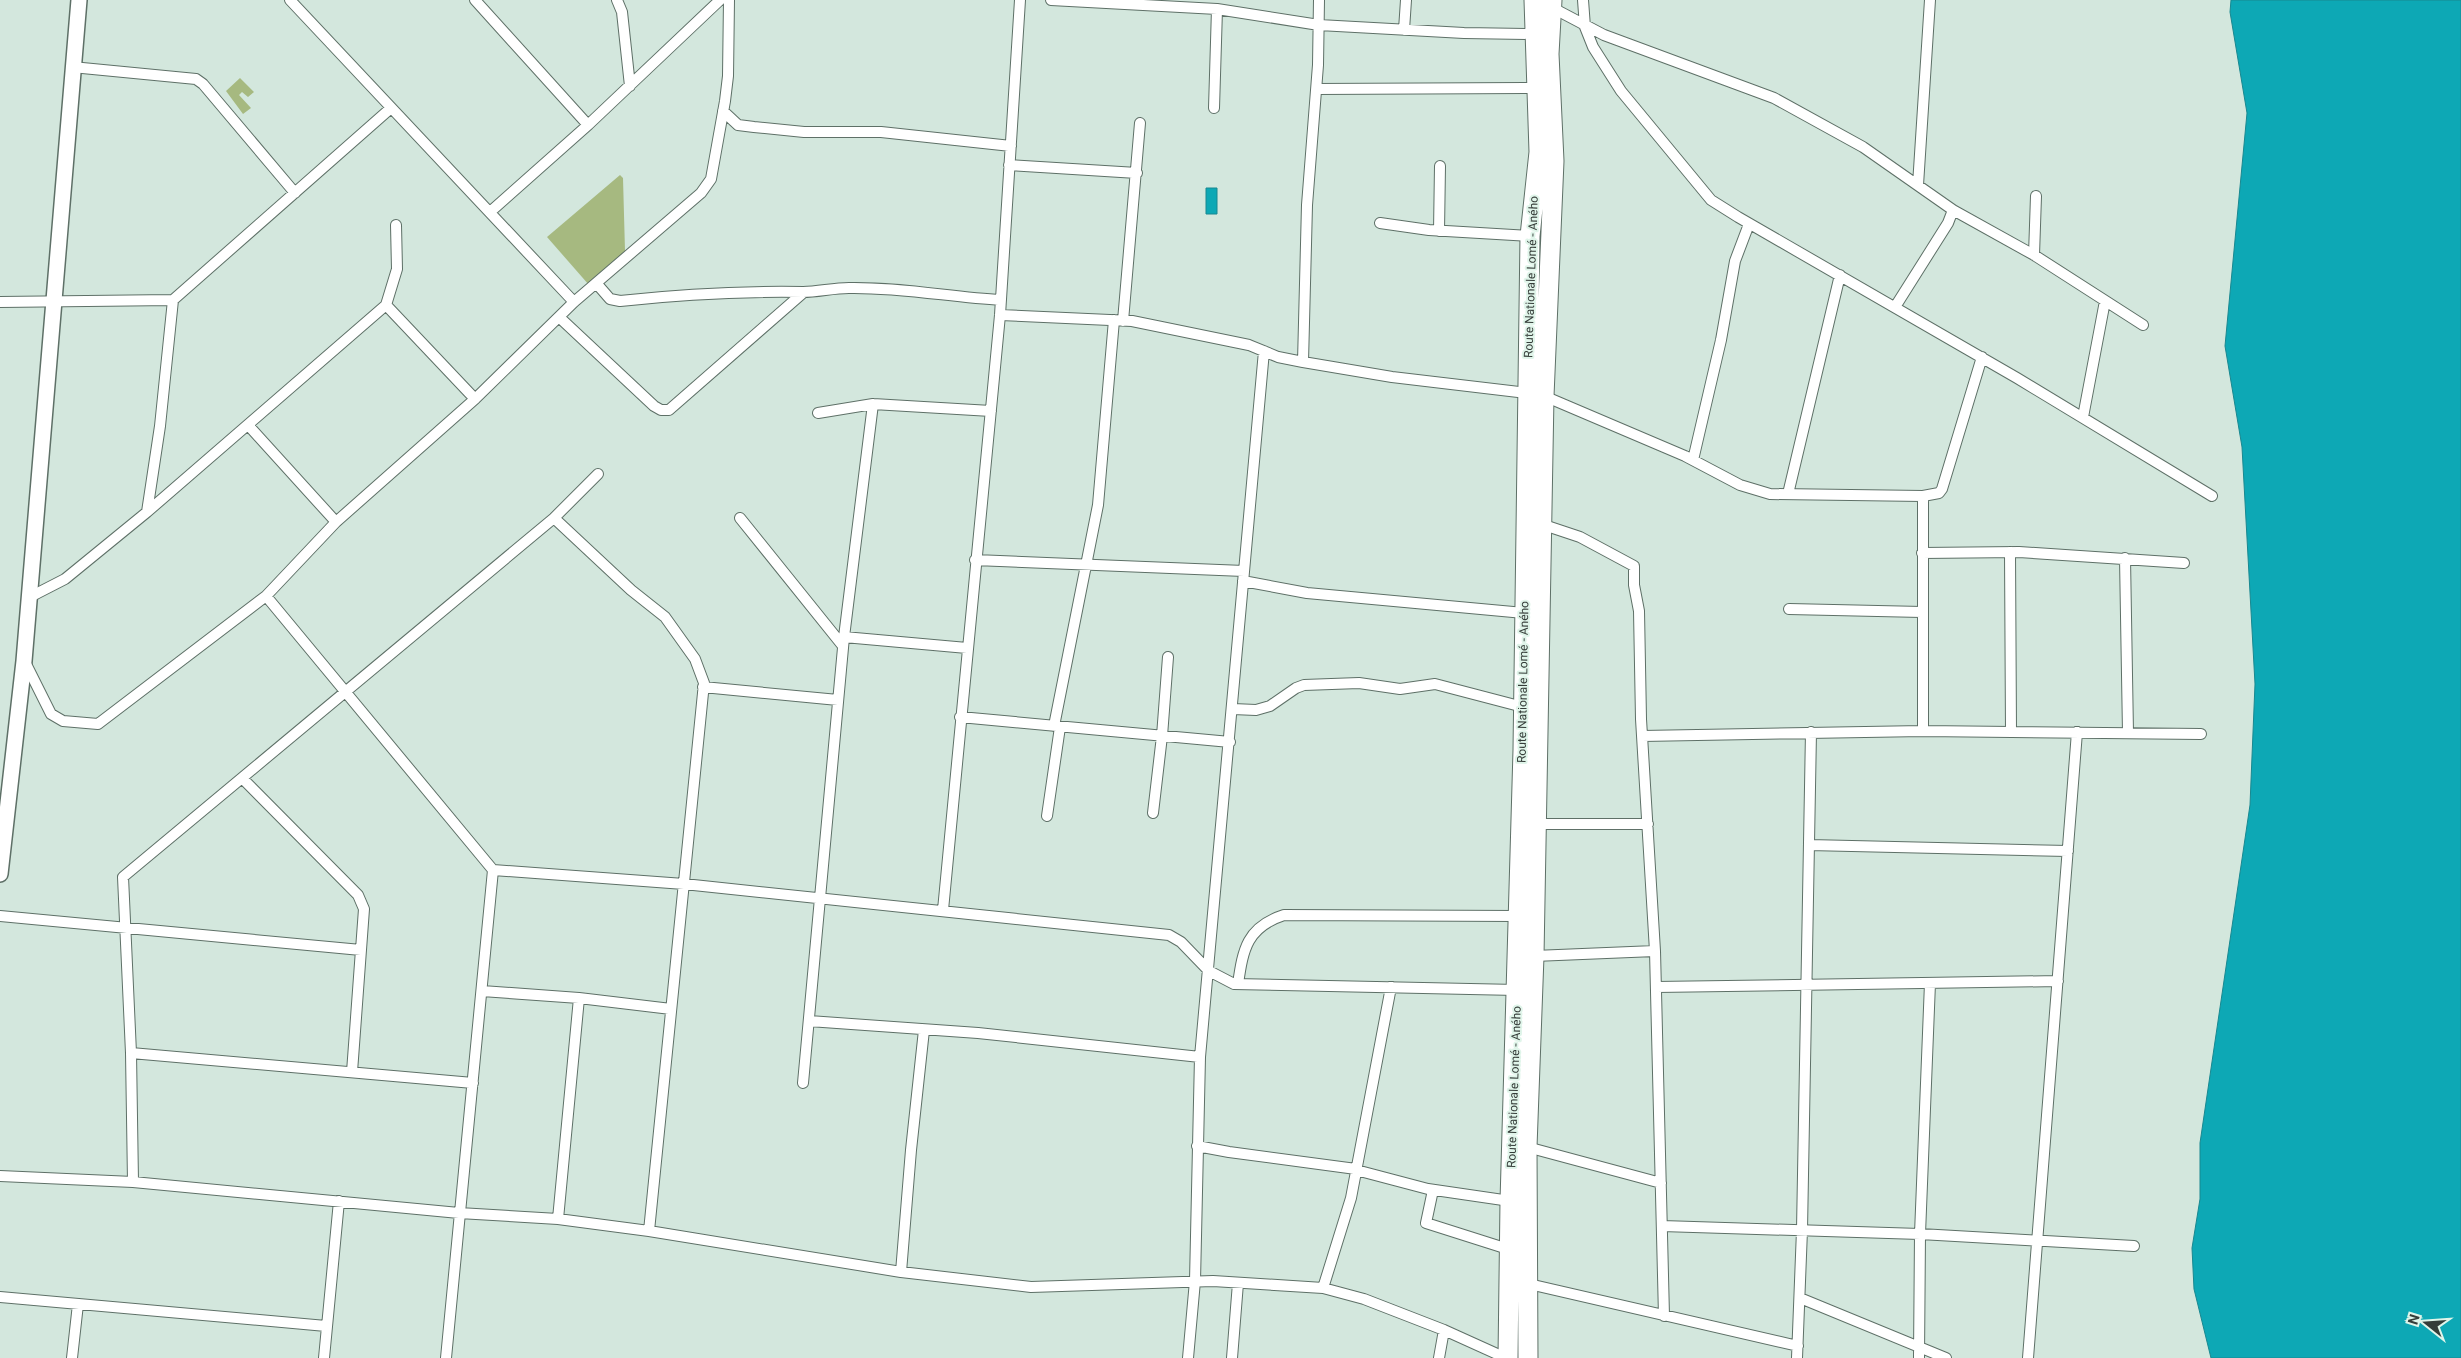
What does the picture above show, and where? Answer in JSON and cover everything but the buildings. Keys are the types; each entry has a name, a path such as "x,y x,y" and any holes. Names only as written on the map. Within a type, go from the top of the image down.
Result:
{"highway":[{"name":"Route Nationale Lomé - Aného","path":"1528,1358 1527,1148 1534,956 1541,524 1530,236 1539,152 1534,34 1543,3"},
{"name":"Route Nationale Lomé - Aného","path":"1507,1358 1524,707 1524,613 1535,395 1554,161 1549,54 1543,3"}],"street":[{"path":"0,874 24,661 79,0"},
{"path":"290,0 574,302"},
{"path":"475,0 588,125"},
{"path":"617,0 622,12 630,86"},
{"path":"490,212 588,125 720,0"},
{"path":"24,661 51,714 63,721 98,724 266,596 336,522 475,399 574,302 700,193 711,179 723,111 728,76 729,0"},
{"path":"943,910 1000,315 1020,0"},
{"path":"1051,0 1217,9 1319,25 1534,34"},
{"path":"1303,362 1307,214 1316,89 1319,0"},
{"path":"1404,30 1406,0"},
{"path":"1583,0 1585,27 1604,66 1656,135 1711,200 1749,224 1982,357 2212,496"},
{"path":"1918,185 1930,0"},
{"path":"1543,3 1585,27 1774,98 1848,138 1953,210 2034,256 2143,325"},
{"path":"1214,108 1217,9"},
{"path":"72,67 196,79 203,84 295,192"},
{"path":"1316,89 1536,88"},
{"path":"0,302 54,303 172,300 391,108"},
{"path":"723,111 738,124 754,127 804,132 881,132 1010,146"},
{"path":"1047,816 1057,726 1098,505 1118,320 1137,173 1140,122"},
{"path":"1009,165 1137,173"},
{"path":"1439,231 1440,166"},
{"path":"2034,256 2036,196"},
{"path":"1895,307 1948,223 1953,210"},
{"path":"1380,223 1439,231 1530,236"},
{"path":"1693,460 1720,340 1735,261 1749,224"},
{"path":"28,598 65,579 148,512 386,305 397,269 396,225"},
{"path":"1788,494 1840,275"},
{"path":"597,284 610,299 620,301 691,293 804,292 854,288 939,293 959,298 1001,300"},
{"path":"558,318 654,406 661,410 669,410 804,292"},
{"path":"148,512 160,426 172,300"},
{"path":"2083,417 2104,301"},
{"path":"386,305 475,399"},
{"path":"1000,315 1118,320 1249,345 1303,362 1392,378 1535,395 1693,460 1754,490 1788,494 1923,496 1939,493 1942,489 1982,357"},
{"path":"1188,1358 1195,1281 1200,1057 1264,351"},
{"path":"818,413 874,404 991,411"},
{"path":"803,1083 844,641 874,404"},
{"path":"248,424 336,522"},
{"path":"133,1182 131,1053 123,877 554,518 598,474"},
{"path":"1923,496 1923,730"},
{"path":"554,518 631,590 665,617 694,659 703,687 649,1231"},
{"path":"740,518 844,641 967,648"},
{"path":"1541,524 1580,536 1634,566 1634,585 1639,611 1642,736 1655,951 1664,1316"},
{"path":"1922,553 2010,552 2184,563"},
{"path":"2010,552 2011,732"},
{"path":"2125,558 2128,733"},
{"path":"976,560 1087,565 1244,576 1308,593 1524,613"},
{"path":"266,596 344,693 493,870 446,1358"},
{"path":"1789,609 1922,612"},
{"path":"1153,812 1162,736 1168,657"},
{"path":"1233,709 1256,710 1270,706 1296,688 1304,685 1359,683 1400,689 1435,684 1524,707"},
{"path":"703,687 838,700"},
{"path":"960,717 1230,742"},
{"path":"1642,736 1923,730 2201,734"},
{"path":"1797,1358 1802,1230 1811,732"},
{"path":"2028,1358 2077,732"},
{"path":"242,778 358,895 364,909 352,1072"},
{"path":"1536,824 1648,824"},
{"path":"1809,845 2068,851"},
{"path":"493,870 684,884 820,897 1170,936 1181,942 1209,971 1238,984 1517,990"},
{"path":"1238,984 1243,952 1254,931 1270,920 1284,915 1518,916"},
{"path":"0,916 361,950"},
{"path":"1534,956 1655,951"},
{"path":"1656,987 2058,981"},
{"path":"1919,1353 1920,1234 1930,983"},
{"path":"1324,1288 1351,1198 1391,987"},
{"path":"482,990 671,1008"},
{"path":"558,1219 579,998"},
{"path":"808,1021 978,1033 1200,1057"},
{"path":"901,1272 911,1150 924,1030"},
{"path":"131,1053 473,1083"},
{"path":"1197,1146 1356,1169 1433,1190 1510,1201"},
{"path":"1527,1148 1661,1183"},
{"path":"0,1176 133,1182 459,1213 558,1219 649,1231 901,1272 1031,1287 1195,1281 1324,1288 1364,1299 1444,1330 1507,1358"},
{"path":"1433,1190 1426,1223 1511,1250"},
{"path":"324,1358 339,1202"},
{"path":"1662,1226 1920,1234 2134,1246"},
{"path":"1232,1358 1238,1283"},
{"path":"1529,1284 1798,1346"},
{"path":"0,1297 326,1326"},
{"path":"1800,1298 1919,1353 1946,1358"},
{"path":"72,1358 78,1304"},
{"path":"1439,1358 1444,1330"}],"green space":[{"path":"240,78 254,92 248,97 242,92 239,95 251,108 243,114 226,91"},
{"path":"620,175 623,178 625,251 589,285 547,237"}],"water":[{"path":"2231,0 2461,0 2461,1358 2211,1358 2194,1289 2192,1248 2200,1199 2200,1143 2250,805 2255,684 2242,447 2225,346 2247,113 2230,12"},
{"path":"1206,188 1217,188 1217,214 1206,214"}]}
